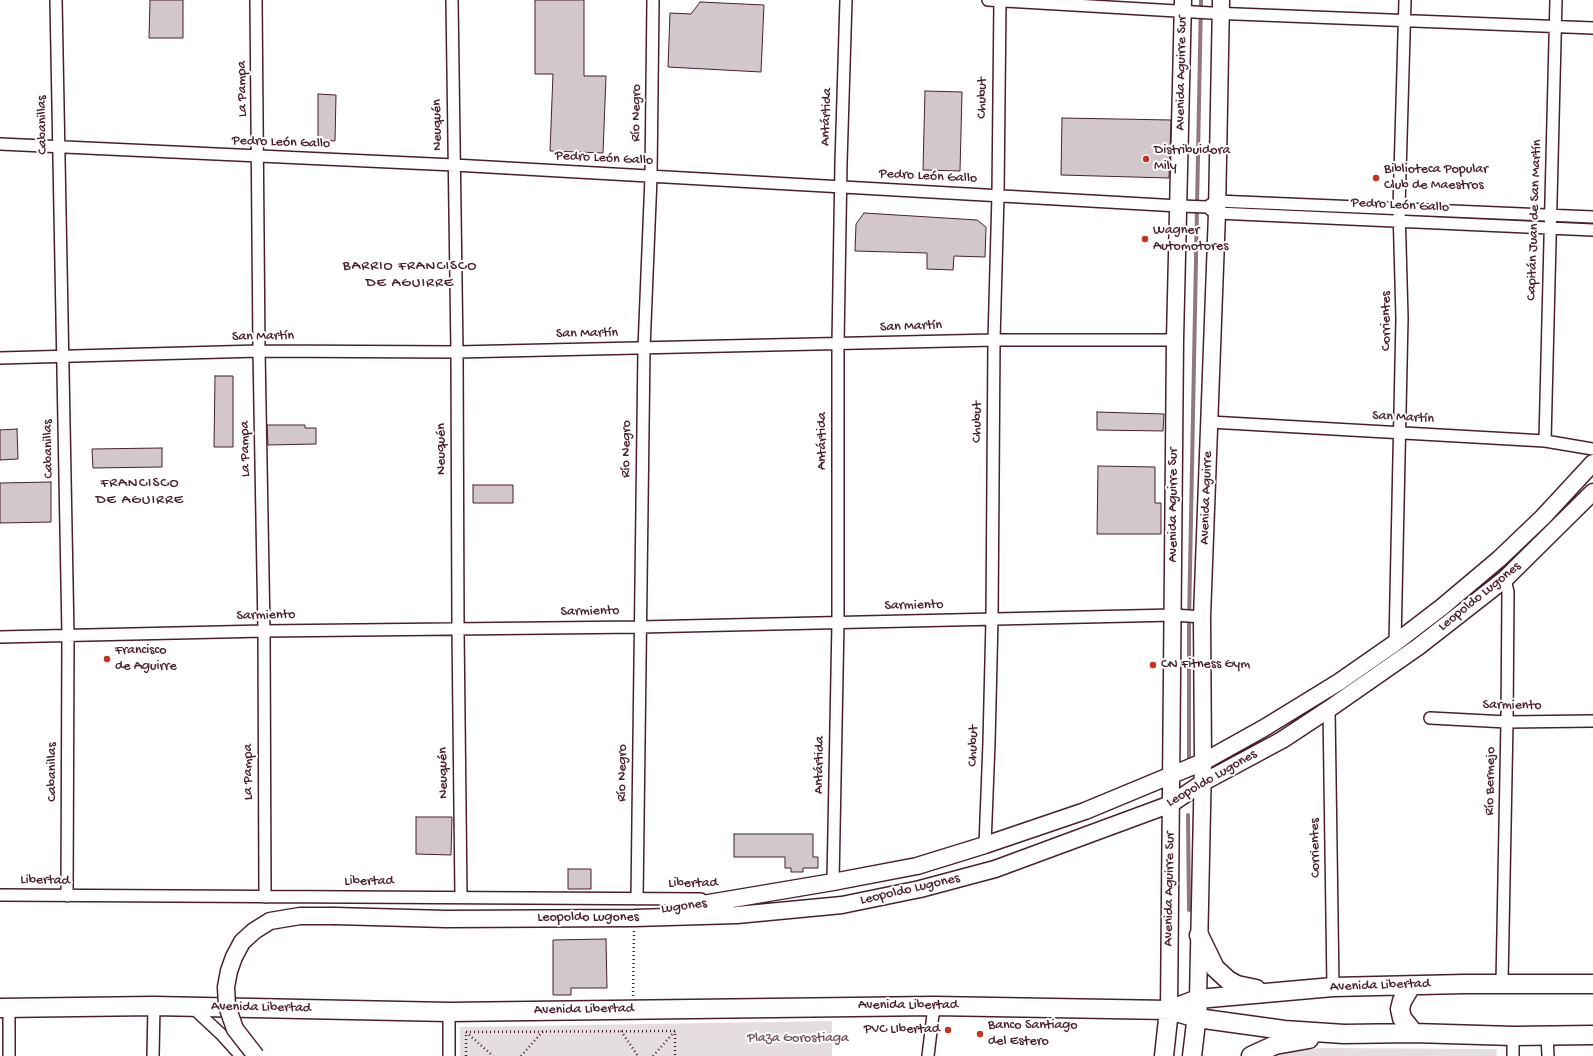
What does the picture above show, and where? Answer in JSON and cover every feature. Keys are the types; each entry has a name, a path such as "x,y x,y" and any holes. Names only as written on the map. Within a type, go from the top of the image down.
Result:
{"main road":[{"name":"Avenida Aguirre Sur","path":"1169,1010 1171,775 1177,616 1175,340 1182,206 1186,8"},
{"path":"1214,207 1218,8"},
{"name":"Avenida Aguirre","path":"1202,783 1203,762 1199,617 1210,422 1214,207"},
{"name":"Leopoldo Lugones","path":"737,898 917,866 1085,811 1203,762 1264,728 1325,690 1395,643 1442,607 1499,559 1543,517 1593,463"},
{"name":"Leopoldo Lugones","path":"256,1056 235,1029 227,1006 226,987 229,971 242,942 254,931 270,921 300,916 446,919 737,916 849,904 920,889 995,869 1171,804 1202,783 1282,740 1418,647 1505,579 1593,492"},
{"path":"1192,1056 1198,999 1202,783"},
{"name":"Lugones","path":"583,918 687,907 737,898"},
{"path":"1199,935 1215,968 1228,980 1237,985 1275,992"},
{"name":"Avenida Libertad","path":"1169,1010 1198,999 1333,987 1502,983 1593,984"},
{"path":"1411,986 1402,1001 1400,1009 1402,1018 1414,1033"},
{"name":"Avenida Libertad","path":"4,1008 154,1006 449,1012 934,1006 1169,1010 1197,1018 1284,1030 1344,1034 1414,1033 1513,1036 1593,1035"},
{"path":"1164,1056 1169,1010"},
{"path":"1251,1056 1275,1045 1344,1034"}],"street":[{"name":"Cabanillas","path":"56,0 68,635 67,896"},
{"name":"La Pampa","path":"256,0 259,157 259,351 264,631 265,897"},
{"name":"Neuquén","path":"452,0 457,352 461,897"},
{"name":"Río Negro","path":"637,899 644,348 652,177 653,0"},
{"name":"Antártida","path":"832,882 838,622 838,344 840,187 846,0"},
{"path":"988,0 1218,8 1405,20 1593,28"},
{"name":"Chubut","path":"985,845 992,619 994,340 998,196 1000,0"},
{"name":"Corrientes","path":"1395,643 1402,318 1399,208 1405,0"},
{"name":"Capitán Juan de San Martín","path":"1545,441 1556,0"},
{"name":"Pedro León Gallo","path":"0,144 454,165 1182,206 1399,208 1593,217"},
{"name":"Pedro León Gallo","path":"1214,207 1400,221 1593,230"},
{"name":"San Martín","path":"0,358 259,351 457,352 994,340 1175,340"},
{"name":"San Martín","path":"1210,422 1545,441 1593,450"},
{"name":"Río Bermejo","path":"1502,983 1508,592 1505,579"},
{"name":"Sarmiento","path":"0,637 264,631 640,627 992,619 1177,616 1199,617"},
{"name":"Corrientes","path":"1329,709 1333,987"},
{"name":"Sarmiento","path":"1430,718 1507,722 1593,721"},
{"name":"Libertad","path":"0,895 637,899 737,898"},
{"path":"153,1056 154,1006"},
{"path":"928,1056 934,1006"},
{"path":"192,1007 241,1056"},
{"path":"4,1008 9,1056"},
{"path":"449,1012 449,1056"},
{"path":"1547,1035 1548,1056"},
{"path":"1513,1036 1513,1056"}],"path":[{"path":"633,1009 634,918"},
{"path":"521,1056 543,1031"},
{"path":"620,1031 638,1056"},
{"path":"466,1032 675,1031"},
{"path":"653,1056 675,1031"},
{"path":"675,1031 675,1056"},
{"path":"466,1032 466,1056"},
{"path":"466,1032 493,1056"}],"green space":[{"name":"Plaza Gorostiaga","path":"832,1021 832,1056 460,1056 460,1027"},
{"path":"1319,1048 1497,1049 1496,1056 1271,1056"}],"building":[{"path":"150,0 183,0 183,38 149,38"},
{"path":"535,0 584,0 584,76 606,76 603,153 550,151 553,74 535,74"},
{"path":"700,2 764,5 761,72 668,67 670,13 691,14"},
{"path":"925,91 962,92 960,171 923,170"},
{"path":"318,94 336,95 335,141 318,140"},
{"path":"1062,118 1171,120 1169,178 1061,175"},
{"path":"864,213 977,220 986,227 985,257 954,256 953,270 927,269 927,253 855,251 856,224"},
{"path":"215,376 233,376 233,447 214,447"},
{"path":"1097,412 1164,414 1163,431 1097,430"},
{"path":"267,425 305,425 305,428 316,428 316,444 268,445"},
{"path":"17,429 18,459 0,460 0,430"},
{"path":"162,448 162,467 93,468 92,449"},
{"path":"1098,466 1155,467 1155,503 1161,503 1161,534 1097,534"},
{"path":"51,482 51,522 0,523 0,483"},
{"path":"473,485 513,485 513,503 473,503"},
{"path":"416,817 452,817 451,855 416,854"},
{"path":"734,834 813,834 813,857 818,857 818,868 803,868 803,872 791,872 791,868 785,868 785,857 734,857"},
{"path":"568,869 591,869 591,889 568,889"},
{"path":"606,939 607,988 571,988 571,995 553,995 553,940"}],"waterway":[{"path":"1189,759 1189,622 1201,0"},
{"path":"1188,815 1189,910"}],"place":[{"name":"Distribuidora Mily","path":"1146,159"},
{"name":"Biblioteca Popular Club de Maestros","path":"1376,178"},
{"name":"Wagner Automotores","path":"1145,239"},
{"name":"Francisco de Aguirre","path":"107,659"},
{"name":"CN Fitness Gym","path":"1153,665"},
{"name":"PVC LIbertad","path":"948,1030"},
{"name":"Banco Santiago del Estero","path":"980,1034"}],"district":[{"name":"BARRIO FRANCISCO DE AGUIRRE","path":"410,276"},
{"name":"FRANCISCO DE AGUIRRE","path":"140,492"}]}
